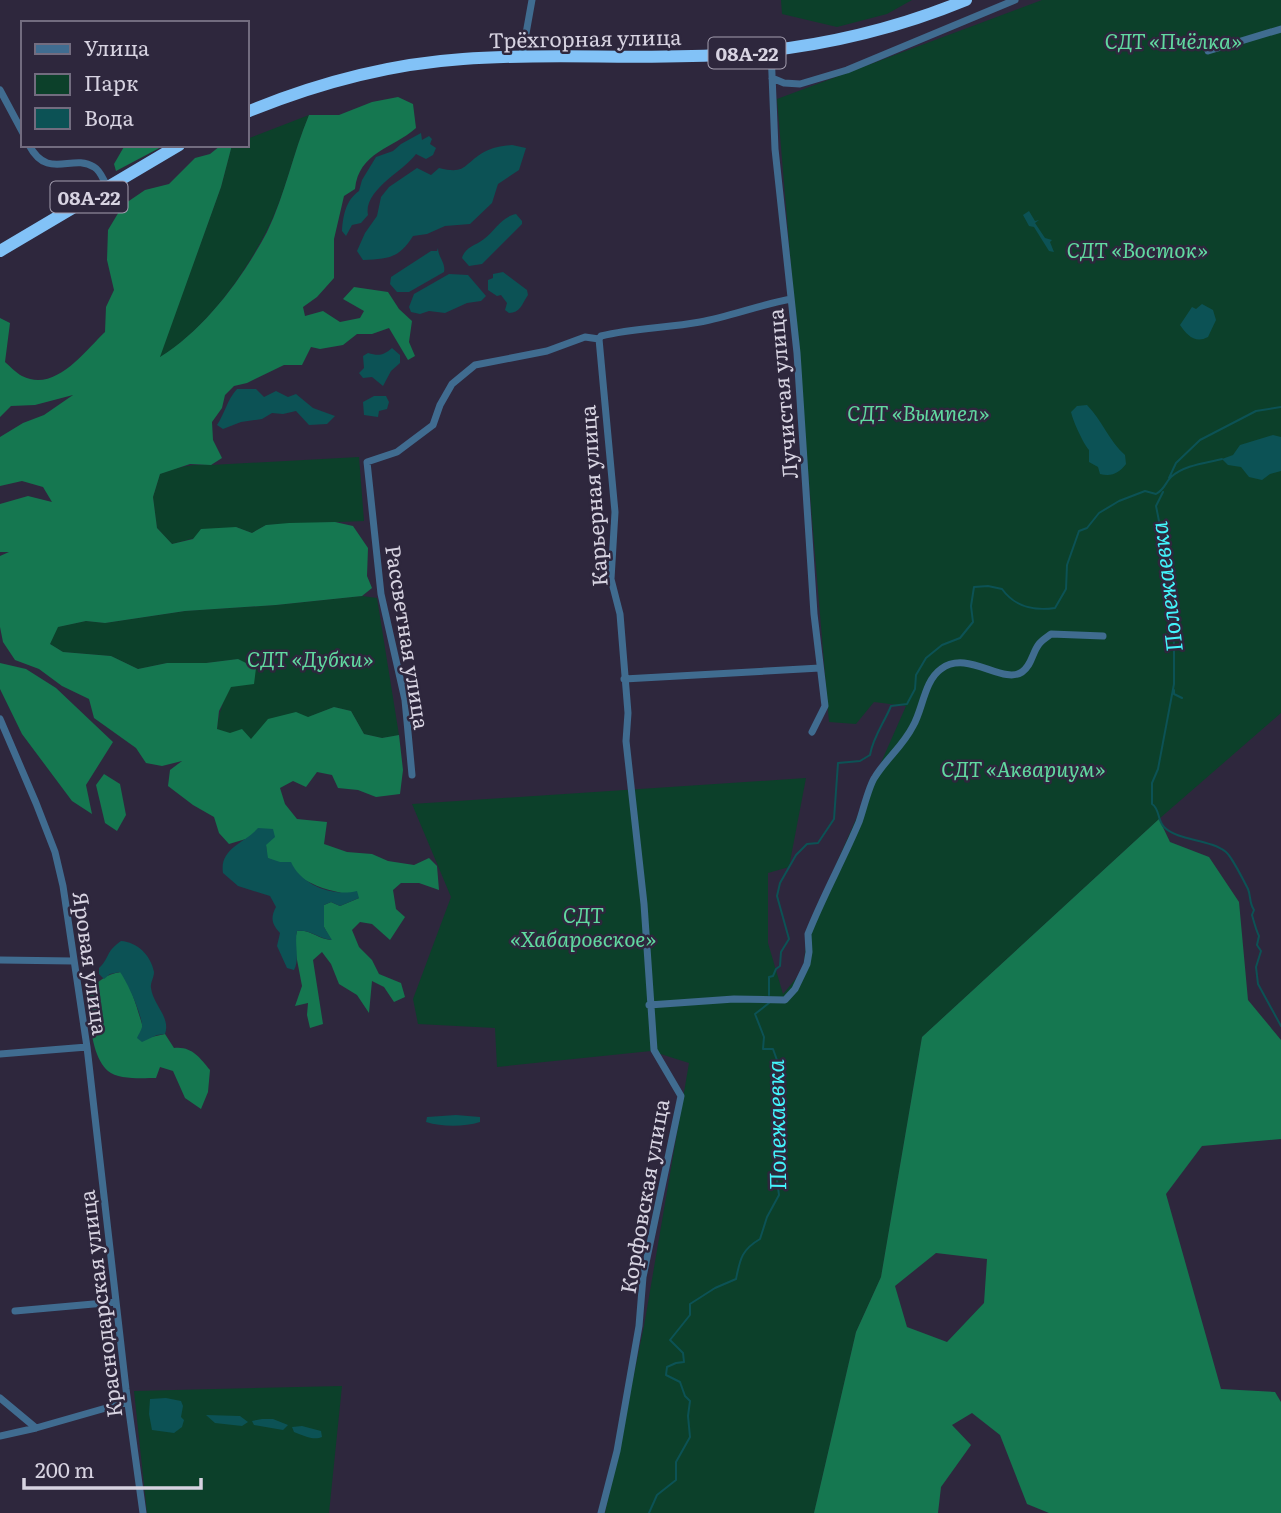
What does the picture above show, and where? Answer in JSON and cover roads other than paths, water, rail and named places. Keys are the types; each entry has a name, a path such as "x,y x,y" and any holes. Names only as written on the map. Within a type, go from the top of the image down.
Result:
{"highway":[{"name":"Трёхгорная улица","path":"248,112 275,100 391,68 460,59 522,56 684,55 771,50 848,39 940,11 966,0"},
{"name":"08А-22","path":"0,251 175,147"}],"street":[{"path":"522,56 532,0"},
{"path":"772,78 800,84 847,70 1015,0"},
{"path":"1208,51 1281,29"},
{"name":"Лучистая улица","path":"771,50 775,149 791,299 825,706 812,732"},
{"path":"0,90 21,129"},
{"path":"30,147 38,159 48,163 91,166 107,186"},
{"path":"599,339 601,336 628,330 703,321 756,305 791,299"},
{"name":"Рассветная улица","path":"412,775 405,699 381,594 367,462 397,452 433,425 452,384 475,365 547,351 585,337 599,339"},
{"name":"Карьерная улица","path":"599,339 614,512 611,579 620,614 629,764"},
{"path":"649,1005 734,999 785,1000 803,975 809,952 808,934 863,812 874,777 896,753 913,726 928,687 939,670 953,663 975,664 1010,675 1021,673 1030,663 1039,644 1051,634 1103,636"},
{"path":"624,679 820,668"},
{"name":"Яровая улица","path":"0,719 55,852 74,961 96,1133"},
{"name":"Корфовская улица","path":"601,1513 617,1451 639,1326 643,1277 681,1096 653,1050 644,904 629,764"},
{"path":"0,960 74,961"},
{"path":"0,1054 86,1047"},
{"name":"Краснодарская улица","path":"96,1133 127,1402 143,1513"},
{"path":"15,1311 116,1302"},
{"path":"0,1398 36,1428"},
{"path":"0,1436 127,1402"}],"water":[{"path":"421,133 422,140 429,136 432,139 430,144 436,148 433,155 426,159 416,154 378,189 368,206 368,215 361,223 352,225 346,236 342,231 346,208 359,191 362,180 376,157 393,151"},
{"path":"512,145 526,148 519,170 498,184 492,203 470,224 445,226 427,234 413,236 403,249 392,256 363,260 357,251 377,216 381,197 389,187 417,168 431,175 439,168 460,169 487,150"},
{"path":"1029,211 1035,221 1039,220 1035,223 1045,238 1052,240 1050,242 1054,252 1049,251 1034,227 1029,226 1023,215"},
{"path":"516,214 522,224 482,264 469,266 462,258 465,251 484,239 506,218"},
{"path":"438,248 444,272 409,292 397,292 390,284 391,277"},
{"path":"503,272 527,290 528,295 522,305 513,313 505,310 507,303 501,295 497,296 488,290 488,280 493,278 493,274"},
{"path":"449,274 468,275 486,296 481,301 467,303 445,313 411,312 409,307 414,294"},
{"path":"1202,304 1213,310 1216,320 1208,337 1195,339 1180,325 1192,307 1196,309"},
{"path":"392,348 400,355 400,363 391,371 383,386 372,377 363,378 359,373 364,368 363,356 368,353 383,354"},
{"path":"237,389 256,389 264,397 276,391 288,397 296,394 313,408 335,416 327,424 309,425 296,411 272,413 262,419 241,422 223,429 217,425"},
{"path":"374,396 386,396 389,402 387,409 379,411 378,417 364,415 363,402"},
{"path":"1087,405 1125,455 1126,464 1115,474 1100,474 1098,467 1089,462 1089,450 1078,432 1071,412 1077,406"},
{"path":"1273,435 1281,437 1281,471 1262,480 1249,477 1241,467 1228,465 1222,459 1233,455 1240,445"},
{"path":"258,828 273,829 275,837 266,845 268,858 291,862 302,877 328,891 357,891 359,898 340,906 331,902 324,905 324,927 332,940 306,931 297,931 297,961 294,970 287,968 277,946 280,933 273,921 276,907 270,896 238,886 223,873 225,858 229,852"},
{"path":"121,941 138,947 150,960 154,972 152,994 166,1022 165,1034 142,1042 137,1038 142,1027 140,1015 120,972 110,974 104,979 99,974 99,968 112,948"},
{"path":"427,1117 480,1117 480,1122 453,1126 426,1122"},
{"path":"150,1399 181,1401 183,1406 182,1427 174,1433 152,1430"},
{"path":"206,1415 240,1416 248,1422 242,1426 215,1423"},
{"path":"273,1419 288,1425 283,1430 254,1425 252,1421"},
{"path":"302,1426 321,1431 322,1437 304,1436 294,1432 292,1427"}],"waterway":[{"name":"Полежаевка","path":"1169,478 1176,463 1200,440 1256,411 1281,407"},
{"name":"Полежаевка","path":"769,995 769,977 773,976 780,966 781,952 789,939 777,896 780,883 796,855 807,844 818,843 834,819 838,763 860,761 870,755 891,706 907,704 915,689 916,675 926,658 942,645 960,638 973,622 971,606 974,587 1002,589 1013,600 1025,606 1055,608 1066,589 1067,565 1079,531 1087,528 1099,513 1119,501 1145,491 1156,494 1171,477 1182,470 1222,459"},
{"name":"Полежаевка","path":"1163,492 1156,506 1164,546 1174,644 1174,684 1158,769 1152,783 1152,804 1162,824 1170,832 1219,848 1226,852 1234,864 1248,889 1254,910 1252,915 1259,936 1257,945 1261,951 1256,967 1258,984 1281,1026"},
{"name":"Полежаевка","path":"1174,690 1174,694 1182,698"},
{"name":"Полежаевка","path":"649,1513 657,1495 676,1480 676,1462 690,1437 690,1401 680,1382 666,1375 667,1367 684,1362 683,1353 670,1340 690,1315 690,1304 715,1288 736,1279 742,1256 760,1239 767,1217 779,1195 775,1166 780,1082 778,1063 773,1049 763,1049 764,1037 755,1014 769,1003"}],"park label":[{"name":"СДТ «Пчёлка»","path":"1173,39"},
{"name":"СДТ «Восток»","path":"1137,248"},
{"name":"СДТ «Вымпел»","path":"918,411"},
{"name":"СДТ «Дубки»","path":"310,657"},
{"name":"СДТ «Аквариум»","path":"1023,767"},
{"name":"СДТ «Хабаровское»","path":"583,925"}]}
